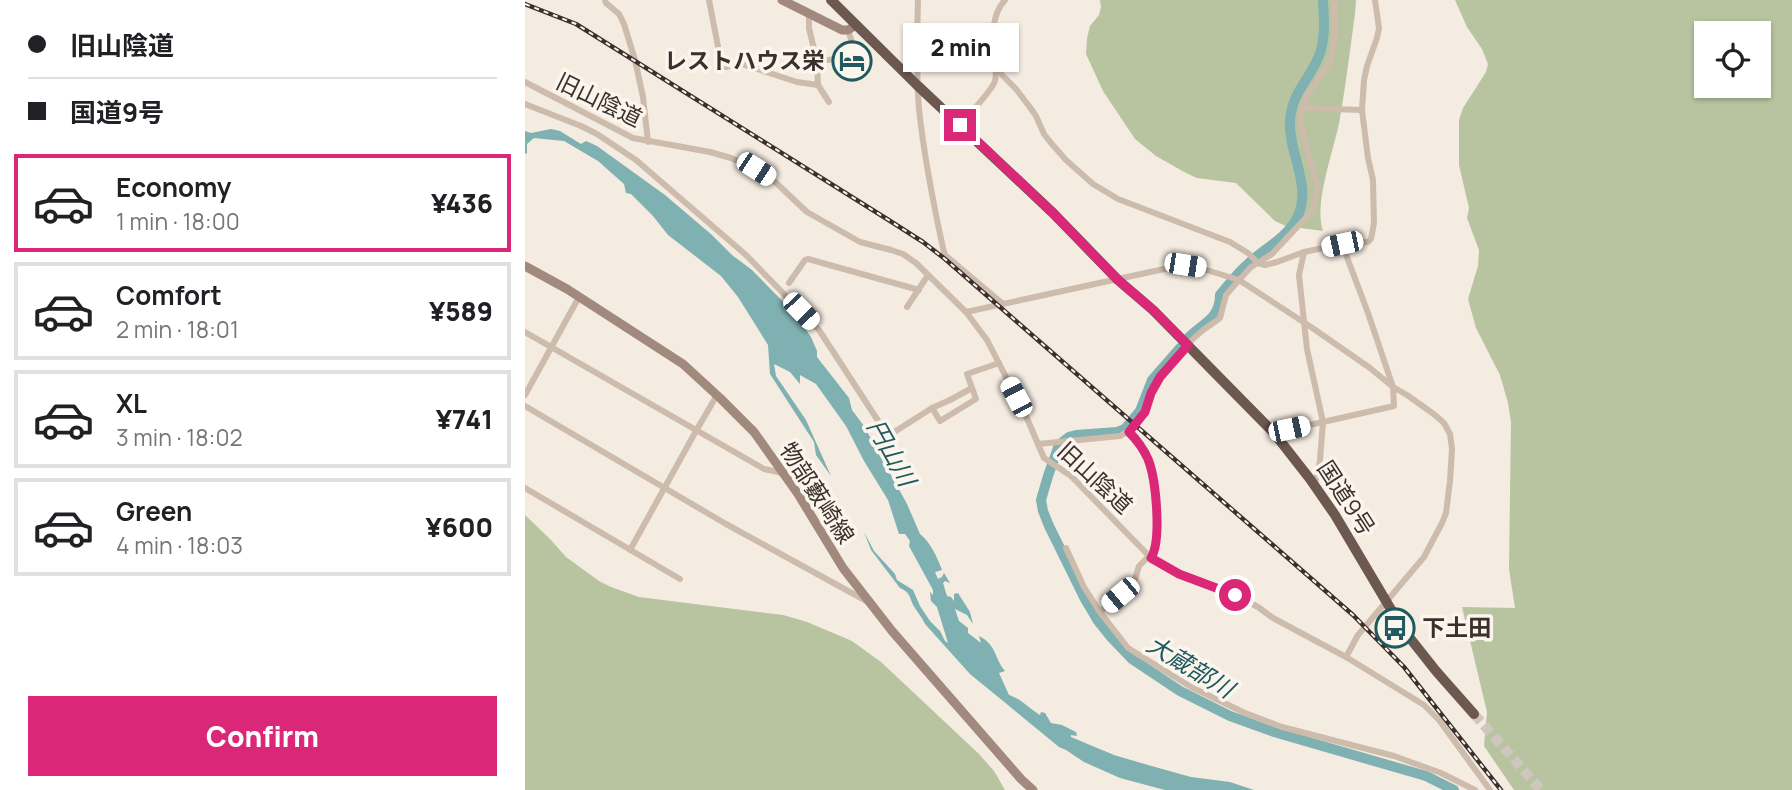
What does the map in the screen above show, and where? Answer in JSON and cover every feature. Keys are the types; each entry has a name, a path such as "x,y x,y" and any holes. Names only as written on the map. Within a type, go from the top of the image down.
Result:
{"highway":[{"name":"国道9号","path":"831,0 852,27 1053,213 1274,433 1335,515 1416,647 1474,714"}],"main road":[{"path":"782,0 842,30 852,27"},
{"name":"物部藪崎線","path":"525,266 579,297 683,364 754,432 843,568 959,708 1033,790"}],"street":[{"path":"605,0 619,14 635,60 643,97 648,142"},
{"path":"709,0 721,62 725,68 742,64 797,82 818,85"},
{"path":"918,0 918,86 930,189 945,255 1003,304"},
{"path":"991,0 998,8"},
{"path":"960,125 995,82 992,44 998,8 1005,0"},
{"path":"1038,444 1120,436 1129,432 1145,412 1160,377 1202,331 1220,318 1226,295 1251,267 1272,254 1313,210 1318,187 1301,125 1302,108 1331,60 1334,44 1334,0"},
{"path":"996,69 1037,116 1051,143 1093,184 1118,199 1230,243 1265,265 1304,252 1368,242 1371,239 1374,223 1373,180 1362,110 1364,80 1379,28 1375,0"},
{"path":"809,13 818,85 829,102"},
{"path":"816,60 828,61 839,57 852,42 852,27"},
{"name":"旧山陰道","path":"525,82 633,138 710,152 756,169 773,180 807,212 860,242 903,254 916,263 966,312 987,340 1044,458 1071,476 1150,557 1179,574 1235,595 1258,607 1424,705 1439,720 1490,790"},
{"path":"525,104 553,113 597,134 636,160 746,255 819,330 888,436 932,408 972,388"},
{"path":"1302,108 1362,110"},
{"path":"1274,433 1394,406 1393,387 1342,244"},
{"path":"1304,252 1299,275 1304,323 1323,422 1320,460 1314,484"},
{"path":"789,283 808,258 919,290"},
{"path":"966,312 1185,265 1200,268 1239,280 1370,368 1444,423 1450,434 1452,449 1446,513 1423,557 1358,635 1346,657"},
{"path":"907,307 928,275"},
{"path":"525,396 579,297"},
{"path":"525,332 764,470 783,473"},
{"path":"932,408 940,421 977,399 967,374 999,363"},
{"path":"630,550 717,395"},
{"path":"525,406 799,565 871,603"},
{"path":"1100,612 1134,582 1139,566 1156,551 1155,493 1149,462 1141,445 1129,432"},
{"path":"525,488 680,579"},
{"path":"1066,548 1084,587 1128,648 1191,687 1282,727 1394,756 1475,790"}],"green space":[{"path":"1100,0 1356,0 1340,118 1323,191 1323,231 1286,226 1275,221 1236,183 1197,178 1156,156 1135,139 1103,91 1086,54 1090,26 1099,15"},
{"path":"1455,0 1792,0 1792,790 1514,790 1484,746 1487,712 1462,607 1515,608 1509,569 1511,422 1500,375 1476,328 1468,299 1478,266 1479,250 1467,218 1469,208 1459,165 1459,120 1488,64 1482,49 1467,27"},
{"path":"525,515 566,557 611,587 639,597 783,615 852,641 881,662 979,754 994,771 1005,790 525,790"}],"water":[{"path":"551,129 560,131 581,144 586,141 597,146 665,195 752,270 795,314 811,337 817,357 849,398 852,410 864,426 907,504 920,534 933,551 942,570 935,572 938,579 944,573 950,583 943,583 947,596 954,601 954,594 958,593 970,612 973,624 967,615 955,609 959,621 968,628 968,633 981,643 979,636 985,640 1005,671 999,673 1009,695 1040,715 1041,712 1045,713 1051,723 1076,732 1077,736 1071,737 1114,755 1191,777 1230,782 1254,790 1165,790 1120,778 1059,747 970,674 925,624 908,594 900,588 871,550 864,532 874,551 895,574 897,580 913,590 920,606 948,643 937,607 931,601 930,592 933,595 933,590 909,546 910,541 905,534 899,534 888,500 846,426 816,384 800,375 800,384 790,372 774,364 776,376 806,420 831,476 816,455 814,442 770,374 768,345 738,297 721,276 668,235 631,194 626,193 624,184 598,161 564,141 534,138 527,144 525,154 525,131 531,133"}],"waterway":[{"name":"大蔵部川","path":"1188,338 1214,315 1220,295 1237,274 1292,226 1301,208 1301,183 1290,133 1291,111 1321,51 1324,29 1323,0"},
{"name":"大蔵部川","path":"1180,348 1152,380 1140,411 1125,429 1069,437 1059,445 1048,476 1041,500 1043,511 1098,621 1132,659 1180,691 1230,716 1274,732 1426,776 1454,790"}],"tunnel":[{"path":"1474,714 1541,790"}],"railway":[{"path":"525,4 576,24 887,219 945,259 1353,615 1404,667 1501,790"}],"place":[{"name":"レストハウス栄","path":"852,61"},
{"name":"下土田","path":"1395,628"}],"route":[{"path":"960,125 1188,345 1160,377 1145,412 1129,432 1141,445 1149,462 1155,493 1156,551 1151,558 1179,574 1235,595"}],"water label":[{"name":"円山川","path":"891,453"}]}
